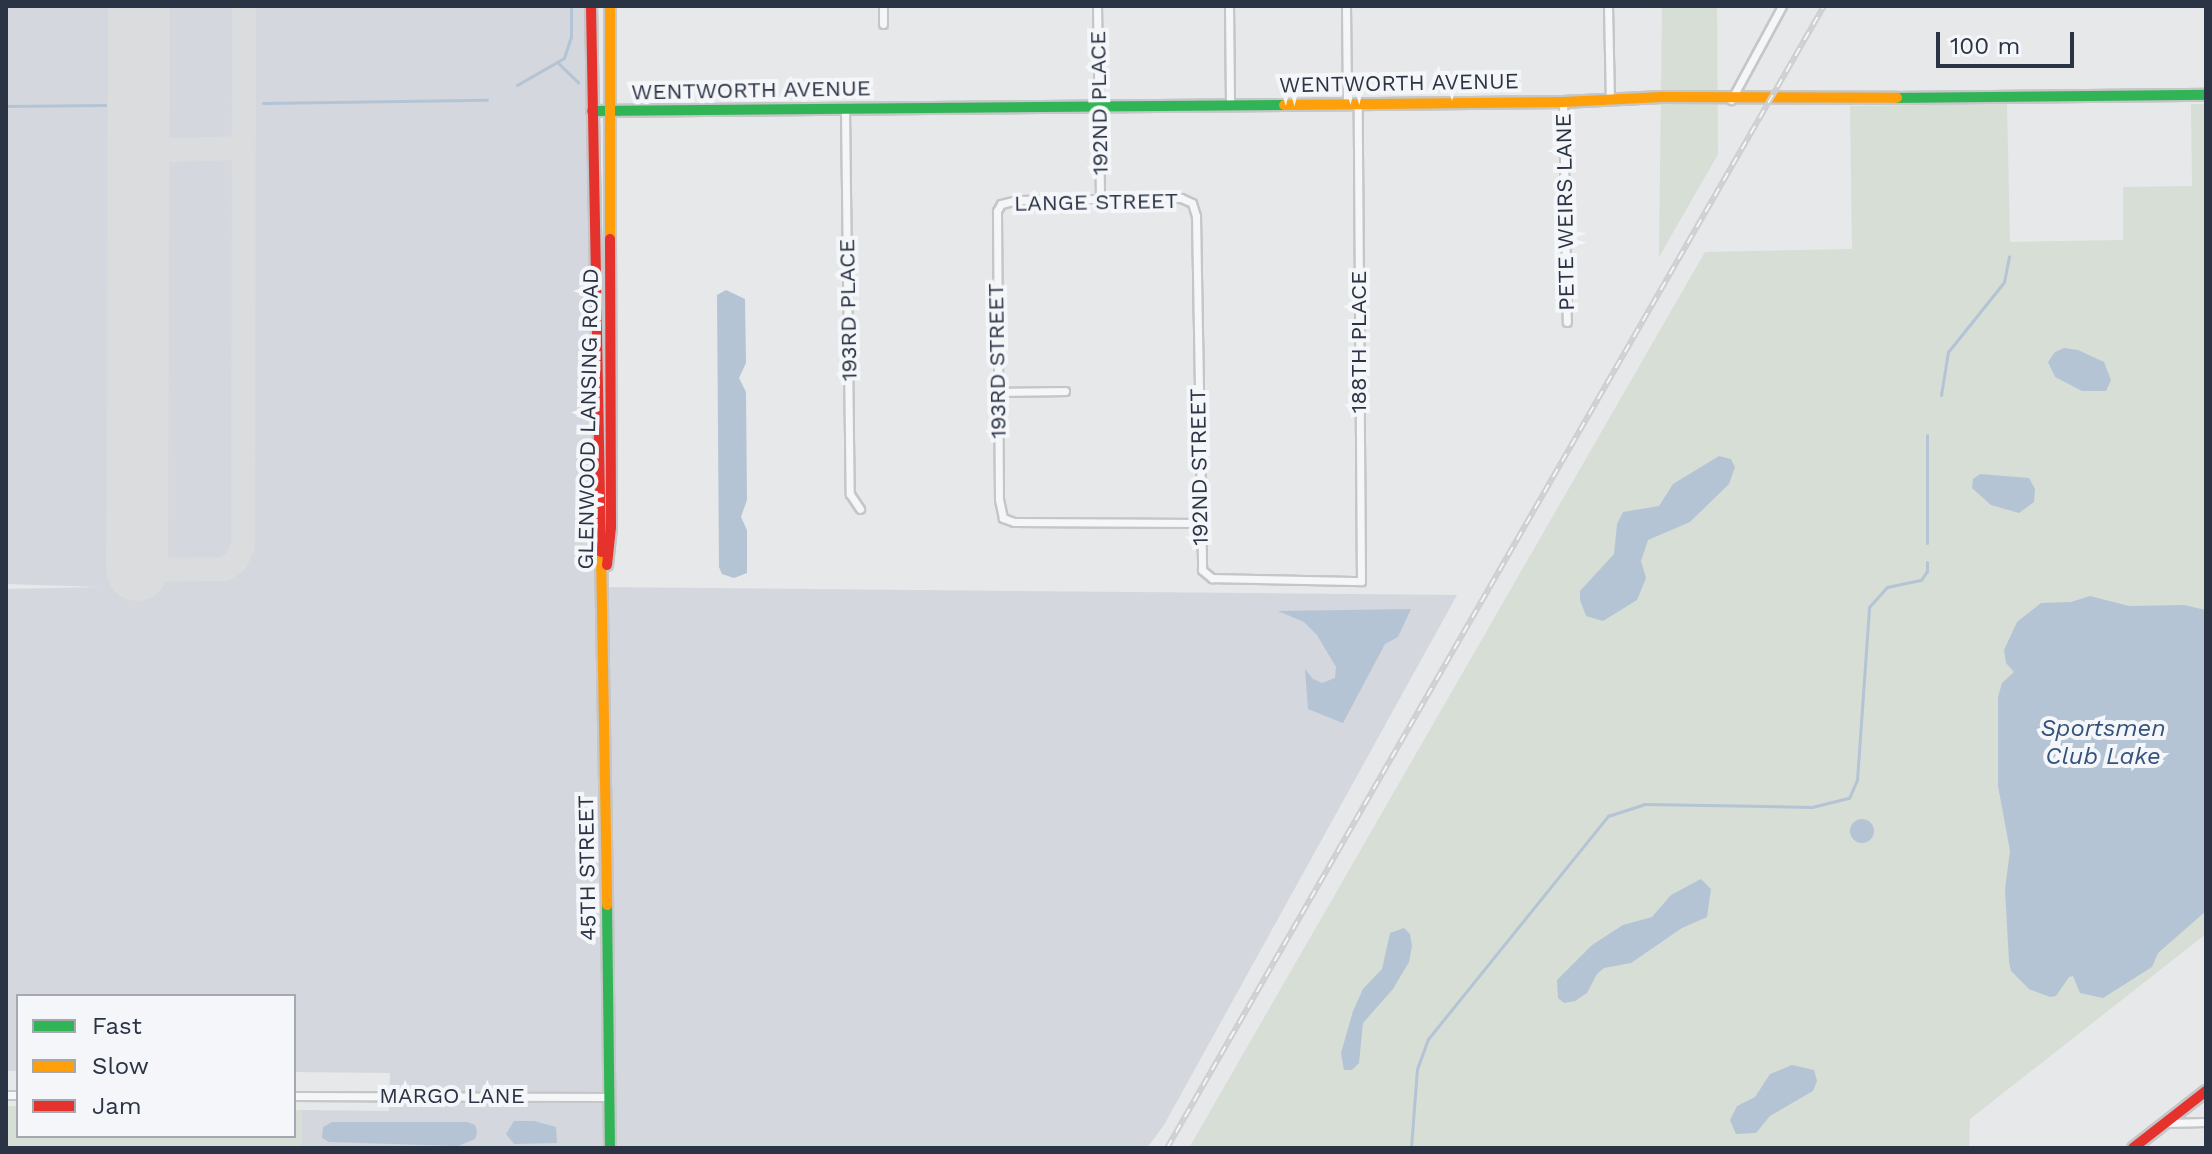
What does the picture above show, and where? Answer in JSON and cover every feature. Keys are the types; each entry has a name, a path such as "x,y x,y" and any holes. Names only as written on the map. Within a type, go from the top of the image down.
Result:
{"main road":[{"name":"GLENWOOD LANSING ROAD","path":"591,6 599,531 604,587"},
{"name":"GLENWOOD LANSING ROAD","path":"604,587 611,527 610,6"},
{"name":"WENTWORTH AVENUE","path":"592,111 1563,102 1610,98 1731,100 2206,95"},
{"name":"45TH STREET","path":"604,587 610,1148"},
{"path":"2133,1148 2206,1091"}],"street":[{"path":"883,6 883,24"},
{"name":"192ND PLACE","path":"1097,6 1100,199"},
{"path":"1229,6 1230,105"},
{"name":"188TH PLACE","path":"1346,6 1352,104 1361,581"},
{"path":"1608,6 1610,98"},
{"path":"1731,100 1782,6"},
{"name":"PETE WEIRS LANE","path":"1563,102 1567,322"},
{"name":"193RD PLACE","path":"845,109 850,494 860,509"},
{"name":"LANGE STREET","path":"1001,204 1017,200 1181,198 1192,203"},
{"name":"192ND STREET","path":"1192,203 1196,216 1200,564 1208,577 1361,581"},
{"name":"193RD STREET","path":"1001,204 996,221 999,510 1003,518 1014,522 1200,523"},
{"path":"998,392 1065,391"},
{"name":"MARGO LANE","path":"296,1096 610,1097"},
{"path":"2165,1123 2206,1122"}],"shaded area":[{"path":"6,6 588,6 595,587 1457,595 1164,1125 1147,1148 302,1148 302,1110 389,1111 390,1073 296,1072 296,994 16,994 16,1071 6,1071 6,589 101,587 6,584"},
{"path":"1662,6 1717,6 1718,154 1659,257"},
{"path":"2007,104 2010,242 2123,240 2123,187 2192,186 2191,104 2206,104 2206,934 1970,1119 1969,1148 1189,1148 1705,252 1852,249 1850,106"},
{"path":"6,1106 16,1106 16,1138 296,1138 296,1110 302,1110 302,1148 6,1148"}],"water":[{"path":"726,290 745,299 746,363 739,378 746,392 747,500 741,517 747,530 747,573 734,578 722,574 719,567 717,295"},
{"path":"2064,348 2078,350 2104,362 2111,380 2106,391 2082,391 2055,377 2048,362 2055,352"},
{"path":"1719,456 1731,459 1735,467 1729,484 1690,522 1648,540 1641,561 1646,578 1637,600 1603,621 1586,616 1580,591 1614,554 1617,524 1623,512 1659,506 1673,484"},
{"path":"1980,474 2029,478 2035,489 2034,502 2019,513 1991,505 1972,488 1973,479"},
{"name":"Sportsmen Club Lake","path":"2090,596 2129,606 2184,605 2206,610 2206,911 2158,953 2152,967 2103,998 2080,993 2073,976 2069,977 2056,996 2050,997 2029,989 2011,971 2009,962 2005,889 2010,851 1998,786 1998,697 2002,683 2014,672 2006,663 2004,650 2017,622 2041,603 2071,602"},
{"path":"1411,609 1398,637 1385,644 1343,723 1308,709 1305,669 1313,679 1322,683 1335,678 1336,667 1317,635 1304,622 1278,611"},
{"path":"1862,819 1871,822 1874,831 1871,840 1862,843 1853,840 1850,831 1853,822"},
{"path":"1701,879 1711,889 1707,917 1682,928 1631,963 1604,968 1597,974 1587,993 1575,1001 1564,1003 1558,998 1557,980 1592,945 1623,925 1652,917 1671,895"},
{"path":"1404,928 1410,934 1412,946 1409,962 1393,989 1363,1023 1359,1063 1352,1070 1344,1070 1341,1053 1353,1011 1363,989 1382,969 1390,933"},
{"path":"1792,1065 1814,1070 1817,1081 1813,1091 1770,1116 1756,1133 1736,1134 1730,1120 1737,1106 1755,1097 1770,1074"},
{"path":"514,1121 534,1121 556,1127 557,1143 514,1144 506,1134"},
{"path":"332,1122 467,1122 475,1125 477,1132 475,1139 458,1146 329,1142 322,1138 323,1127"}],"waterway":[{"path":"517,85 564,58 571,37 571,6"},
{"path":"558,63 578,82"},
{"path":"263,103 487,100"},
{"path":"6,106 105,105"},
{"path":"1941,395 1948,352 2004,282 2009,256"},
{"path":"1927,435 1927,543"},
{"path":"1411,1148 1417,1069 1428,1039 1608,816 1644,804 1812,807 1849,798 1857,780 1869,607 1887,587 1921,580 1927,571 1927,562"}],"taxiway":[{"path":"137,570 225,569 236,561 243,545 244,6"},
{"path":"138,151 243,148"}],"runway":[{"path":"137,570 139,6"}],"railway":[{"path":"1167,1148 1824,6"}],"traffic: fast":[{"path":"1897,98 2206,95"},
{"path":"592,111 1284,105"},
{"path":"607,905 610,1148"}],"traffic: slow":[{"path":"610,6 610,239"},
{"path":"1284,105 1563,102 1662,97 1897,98"},
{"path":"601,552 607,905"}],"traffic: jam":[{"path":"591,6 601,552"},
{"path":"607,565 611,527 610,239"},
{"path":"2133,1148 2206,1091"}]}
